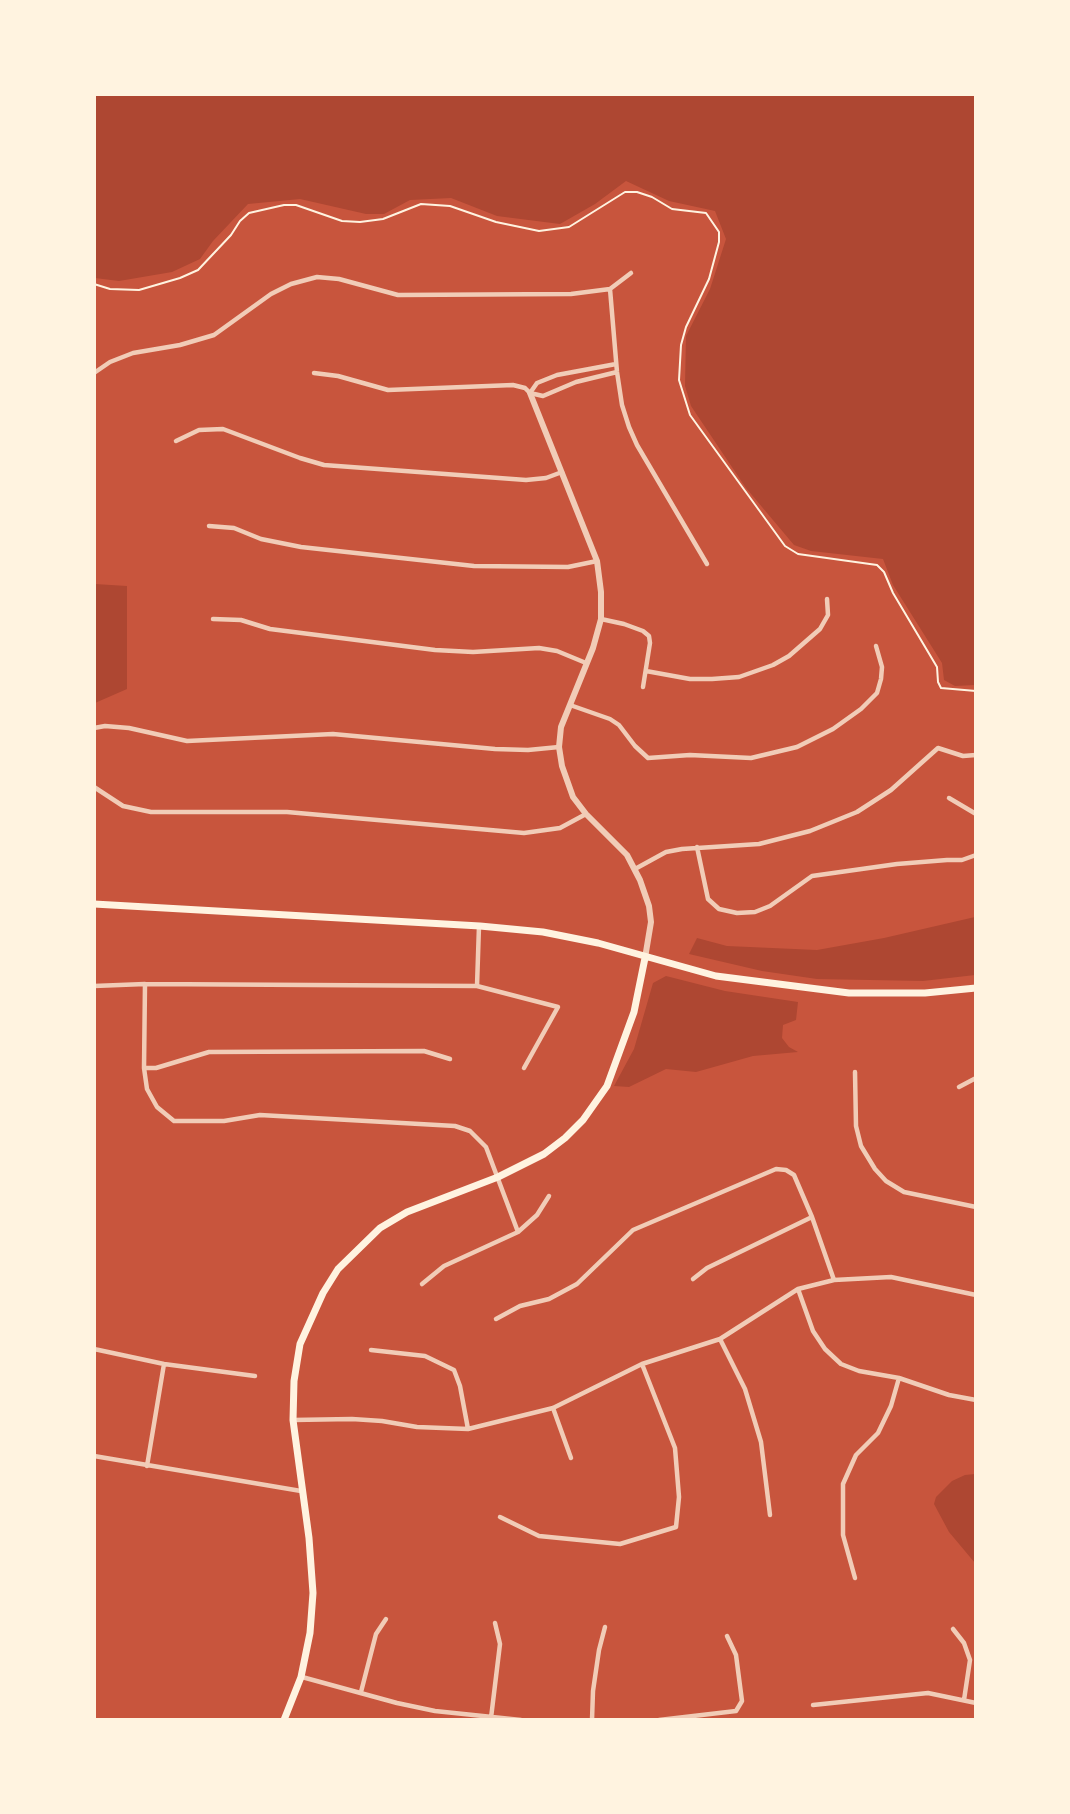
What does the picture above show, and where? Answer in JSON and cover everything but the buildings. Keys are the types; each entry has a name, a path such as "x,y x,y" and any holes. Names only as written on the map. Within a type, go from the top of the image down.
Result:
{"main road":[{"path":"94,904 543,932 598,943 716,976 849,993 925,993 975,988"},
{"path":"284,1720 301,1676 310,1633 313,1593 309,1538 293,1420 294,1381 300,1343 338,1269 380,1228 407,1212 498,1177 544,1154 583,1120 607,1086 634,1012 645,958"}],"street":[{"path":"94,373 110,362 133,353 180,345 214,335 271,294 291,284 317,277 339,279 398,295 571,294 610,289 631,273"},
{"path":"610,289 622,405 637,445 707,564"},
{"path":"530,393 537,383 557,375 616,364"},
{"path":"530,393 543,396 576,382 617,372"},
{"path":"314,373 338,376 388,390 513,385 525,388 530,393 597,561 601,592 601,619 593,648 561,726 559,747 566,784 586,814 611,837 635,869 649,906 651,922 645,958"},
{"path":"176,441 199,430 223,429 324,465 526,480 546,478 562,472"},
{"path":"209,526 234,528 261,538 301,547 474,566 568,567 597,561"},
{"path":"646,671 690,679 712,679 739,677 774,665 789,656 820,629 828,615 827,599"},
{"path":"213,618 241,620 270,629 435,650 473,652 539,648 557,651 586,663"},
{"path":"601,619 624,624 649,636 643,687"},
{"path":"570,705 610,719 619,725 648,758 690,755 751,758 797,747 833,729 862,709 877,693 881,679 882,667 876,646"},
{"path":"94,728 129,728 187,741 333,734 495,749 559,747"},
{"path":"635,869 666,852 697,847 760,844 810,831 857,813 891,790 938,748 963,756 975,755"},
{"path":"94,787 123,806 151,812 287,812 524,833 560,828 586,814"},
{"path":"949,798 975,814"},
{"path":"697,847 708,899 719,909 737,913 755,912 770,906 812,876 908,863 962,860 975,855"},
{"path":"477,986 480,926"},
{"path":"145,984 144,1068 147,1089 157,1107 174,1121 224,1121 260,1115 455,1126 470,1131 486,1147 518,1232"},
{"path":"94,986 477,986 558,1007 524,1068"},
{"path":"144,1068 156,1068 209,1052 424,1051 450,1059"},
{"path":"855,1072 856,1126 861,1146 880,1175 904,1192 975,1207"},
{"path":"959,1087 975,1078"},
{"path":"496,1319 520,1306 550,1299 577,1284 633,1230 776,1169 786,1170 794,1175 834,1280"},
{"path":"422,1284 444,1266 518,1232 537,1215 549,1196"},
{"path":"692,1279 706,1268 812,1217"},
{"path":"293,1420 382,1420 417,1427 468,1429 553,1408 642,1364 720,1339 798,1289 834,1280 891,1277 975,1295"},
{"path":"798,1289 813,1331 824,1349 841,1363 859,1371 899,1378 949,1395 975,1400"},
{"path":"720,1339 745,1389 761,1442 769,1515"},
{"path":"94,1349 164,1364 255,1376"},
{"path":"372,1350 425,1356 454,1370 460,1386 468,1429"},
{"path":"147,1466 164,1364"},
{"path":"500,1517 539,1536 620,1544 676,1527 679,1497 675,1448 642,1364"},
{"path":"855,1578 843,1535 843,1484 856,1455 878,1433 891,1406 899,1378"},
{"path":"553,1408 571,1458"},
{"path":"94,1456 301,1490"},
{"path":"361,1692 376,1634 386,1619"},
{"path":"491,1717 500,1644 495,1623"},
{"path":"592,1720 598,1650 605,1627"},
{"path":"953,1629 964,1643 970,1660 964,1700"},
{"path":"659,1720 736,1711 742,1701 736,1655 727,1636"},
{"path":"301,1676 422,1708 521,1720"},
{"path":"813,1704 928,1693 975,1703"}],"path":[{"path":"94,284 110,289 139,290 180,278 198,270 249,213 284,205 296,205 342,221 360,222 383,219 421,204 450,206 496,222 539,232 569,227 625,192 637,192 652,197 672,209 706,213 719,232 719,242 709,279 686,327 681,345 679,380 690,415 785,547 798,554 877,565 884,572 893,593 937,667 941,688 975,691"}],"shaded area":[{"path":"95,94 975,95 975,685 955,686 944,680 942,663 893,585 883,559 811,551 794,545 746,488 691,406 685,386 686,336 710,289 726,239 715,211 669,201 626,181 595,204 560,224 497,216 451,198 410,200 384,214 366,214 300,199 248,204 200,259 172,272 119,281 95,278"},
{"path":"95,584 127,586 127,689 95,703"},
{"path":"975,917 975,975 923,981 817,979 762,971 689,954 697,938 727,946 817,950"},
{"path":"666,976 725,991 798,1002 796,1020 783,1025 782,1038 789,1047 798,1052 753,1056 696,1072 666,1069 629,1087 614,1086 634,1049 653,983"},
{"path":"976,1474 975,1563 949,1532 934,1504 936,1497 952,1481 965,1475"}]}
